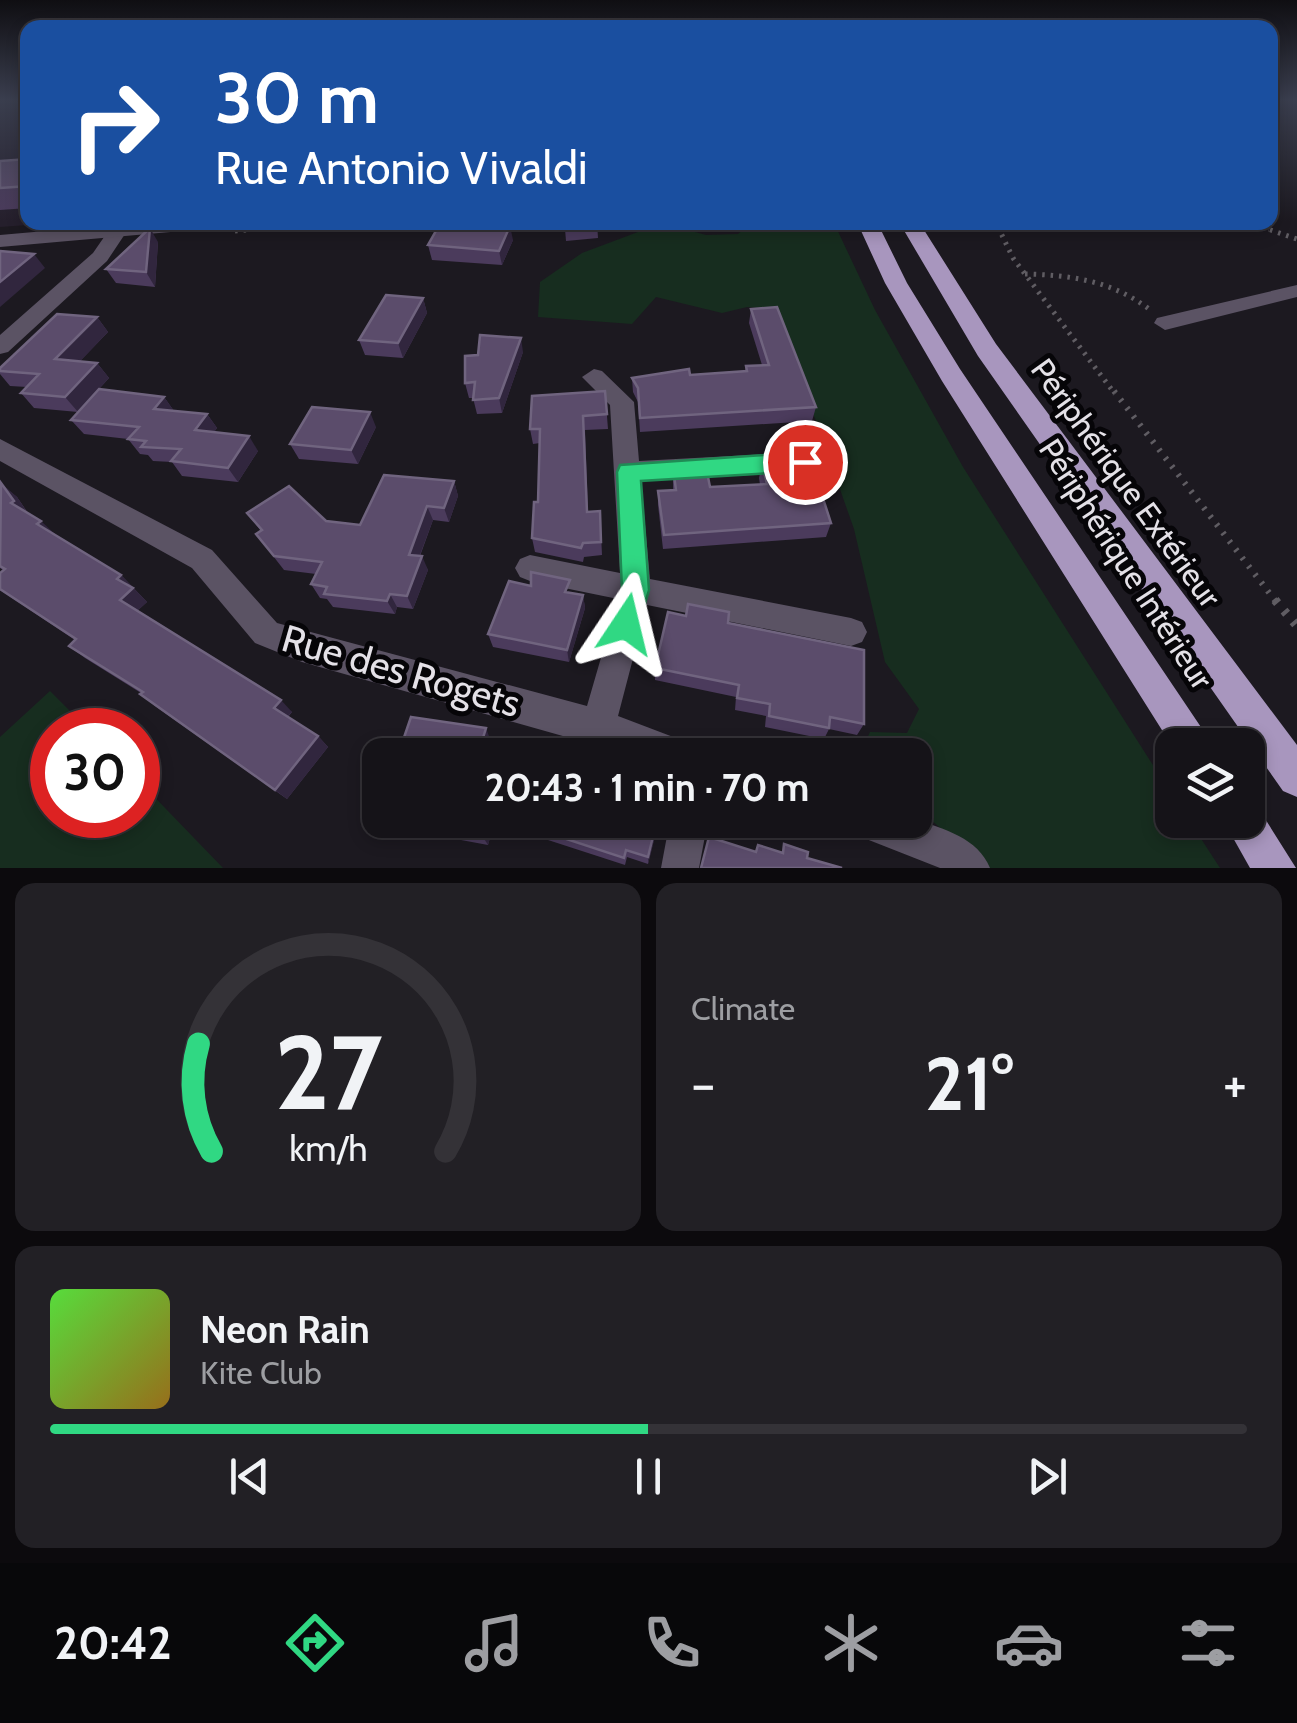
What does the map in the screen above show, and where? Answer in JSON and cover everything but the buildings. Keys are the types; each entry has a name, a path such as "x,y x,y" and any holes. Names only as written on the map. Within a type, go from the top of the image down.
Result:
{"highway":[{"name":"Périphérique Intérieur","path":"871,230 896,283 942,360 1183,728"},
{"name":"Périphérique Extérieur","path":"914,230 997,364 1297,777"},
{"path":"1255,838 1274,868"}],"street":[{"path":"0,241 129,230"},
{"path":"0,347 100,256 118,231"},
{"path":"1165,323 1297,290"},
{"path":"594,378 622,402 636,590 598,726"},
{"name":"Rue des Rogets","path":"0,449 202,559 266,633 302,647 631,738"},
{"path":"628,472 805,462"},
{"path":"530,568 850,632"},
{"path":"680,868 686,838"},
{"path":"916,838 945,848 970,868"}],"path":[{"path":"1000,230 1025,274 1241,560 1297,626"},
{"path":"1270,230 1297,239"},
{"path":"1025,274 1072,275 1102,284 1128,294 1165,323"}],"shaded area":[{"path":"0,141 20,141 20,226 0,227"}],"green space":[{"path":"643,230 688,230 706,235 738,234 743,230 837,230 875,310 963,467 1155,768 1155,838 1201,838 1220,868 986,868 932,821 932,738 867,738 870,732 907,733 919,709 885,662 854,529 782,325 769,309 747,307 722,313 656,297 632,324 538,317 540,282 582,253"},
{"path":"50,691 67,708 32,708"},
{"path":"30,709 30,838 160,838 160,803 223,868 0,868 0,737"}],"route":[{"path":"626,624 636,590 628,472 805,462"}]}
